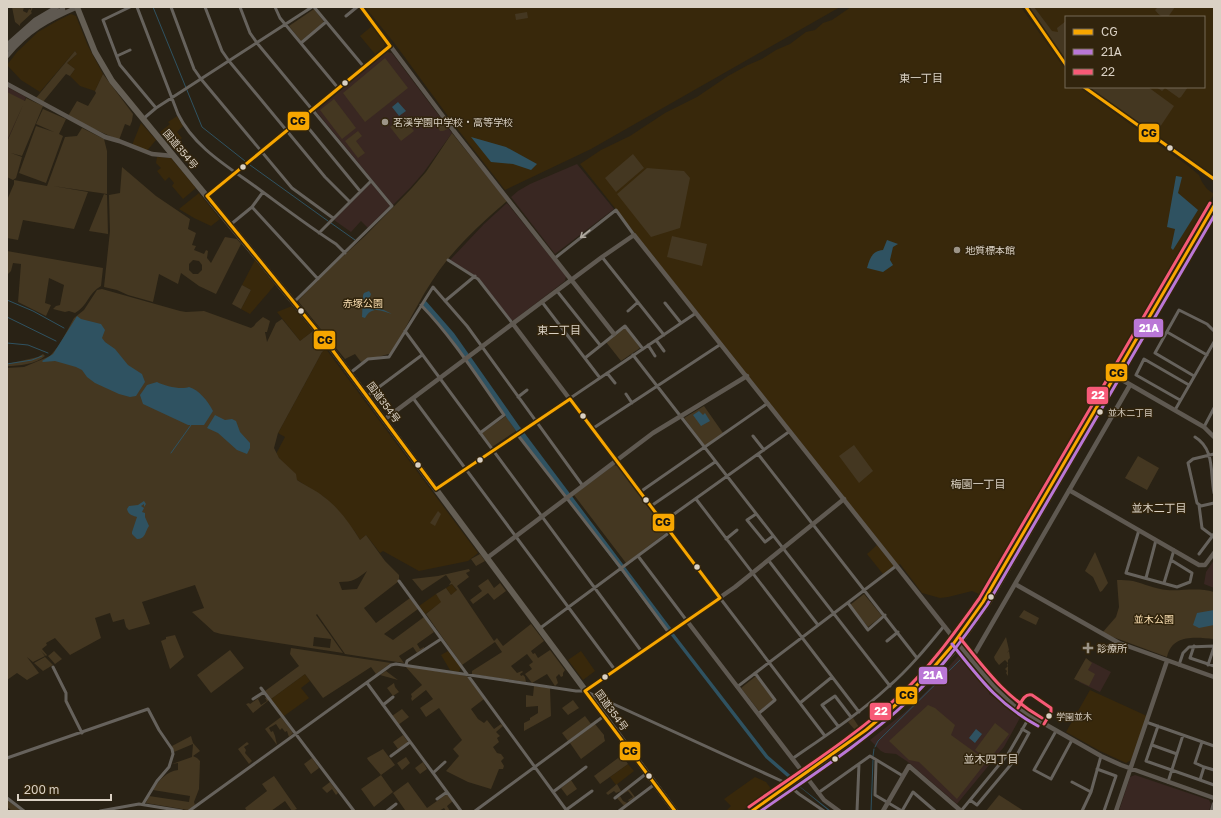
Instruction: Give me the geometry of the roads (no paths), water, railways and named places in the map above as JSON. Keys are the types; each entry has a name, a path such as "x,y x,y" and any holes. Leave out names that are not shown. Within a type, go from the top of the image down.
{"highway":[{"name":"国道354号","path":"78,7 99,59 112,81 294,302 350,373 675,811"}],"main road":[{"path":"760,811 805,776 867,735 897,710 924,685 988,604 1214,206"},
{"path":"1116,377 1214,215"},
{"path":"752,811 790,787"}],"street":[{"path":"7,46 35,20 57,7"},
{"path":"7,56 24,38 38,27 52,18 78,7"},
{"path":"130,7 103,20 120,65 156,108"},
{"path":"137,7 180,120 199,144 336,244 345,253"},
{"path":"171,7 194,69 201,79 292,188 333,218"},
{"path":"205,7 222,51 229,61 325,177 350,202"},
{"path":"240,7 250,33 257,43 392,206 294,302"},
{"path":"275,7 285,25 338,88"},
{"path":"143,119 156,108 313,7 364,67"},
{"path":"346,16 357,7"},
{"path":"361,7 454,131 614,334"},
{"path":"1026,7 1065,64"},
{"path":"7,49 36,24 63,9"},
{"path":"301,43 326,22"},
{"path":"7,53 15,42"},
{"path":"207,196 390,46"},
{"path":"117,56 130,50"},
{"path":"7,84 105,137 119,141 146,153 173,156"},
{"path":"1085,88 1214,180"},
{"path":"301,119 360,191"},
{"path":"319,233 371,181"},
{"path":"230,225 252,207 263,192"},
{"path":"252,207 318,279"},
{"path":"555,258 616,210 634,235 896,566 971,660 1003,697 1030,716 1101,756 1130,769 1214,798"},
{"path":"384,419 602,257 634,235"},
{"path":"602,257 664,335"},
{"path":"448,260 475,276 825,736"},
{"path":"445,301 475,276"},
{"path":"350,373 368,358 389,357 433,287 482,347 535,422 583,486"},
{"path":"557,291 600,345"},
{"path":"542,302 600,378"},
{"path":"628,311 638,302"},
{"path":"665,303 681,323"},
{"path":"421,305 467,358 504,415 480,433"},
{"path":"1194,376 1156,353 1179,310 1207,324 1214,331"},
{"path":"436,489 696,313"},
{"path":"584,358 625,326 643,349"},
{"path":"405,331 642,652"},
{"path":"1167,332 1207,355"},
{"path":"656,340 664,351"},
{"path":"1174,410 1214,342"},
{"path":"592,429 721,344"},
{"path":"648,345 655,356"},
{"path":"367,396 422,355"},
{"path":"633,356 890,686"},
{"path":"1180,400 1136,375 1144,359 1189,385"},
{"path":"607,373 615,383"},
{"path":"487,558 653,433 747,376"},
{"path":"1116,377 1204,427 1214,437"},
{"path":"971,660 1130,385"},
{"path":"518,397 527,390"},
{"path":"626,394 632,403"},
{"path":"413,398 615,670"},
{"path":"640,492 768,403"},
{"path":"1204,427 1214,408"},
{"path":"663,522 790,431"},
{"path":"517,434 670,632"},
{"path":"753,436 764,450"},
{"path":"1195,437 1202,443 1210,456 1214,493"},
{"path":"758,454 917,658"},
{"path":"1199,554 1214,535 1202,528 1199,505 1195,500 1188,462 1193,459 1214,454"},
{"path":"651,506 715,462"},
{"path":"1070,490 1201,566 1205,565 1214,552"},
{"path":"696,499 859,712"},
{"path":"585,691 720,598 769,561 844,499"},
{"path":"1199,505 1201,506 1214,503"},
{"path":"756,514 747,520 765,542 773,536"},
{"path":"726,539 737,530"},
{"path":"1139,530 1126,573 1177,587 1190,582 1192,573 1171,560"},
{"path":"539,629 670,532"},
{"path":"1146,578 1156,540"},
{"path":"1164,583 1174,550"},
{"path":"638,556 818,793 824,800 839,811"},
{"path":"769,561 818,625"},
{"path":"737,687 896,566"},
{"path":"399,581 566,811 592,791"},
{"path":"1015,584 1104,636 1167,661 1214,677"},
{"path":"848,603 868,630 885,615"},
{"path":"792,760 859,712 890,686 917,658 944,626"},
{"path":"886,641 898,632"},
{"path":"406,665 407,662 441,639"},
{"path":"1194,646 1190,658 1214,666"},
{"path":"1179,665 1183,652 1189,647 1214,646 1208,665"},
{"path":"1116,811 1167,661"},
{"path":"189,811 392,665 406,665 576,691 585,691 790,787 824,811"},
{"path":"53,667 66,693 66,701 82,733"},
{"path":"755,673 775,700 758,714"},
{"path":"800,703 832,677"},
{"path":"367,683 462,811"},
{"path":"261,688 354,811"},
{"path":"253,699 264,692"},
{"path":"838,726 822,705 835,696 851,717"},
{"path":"383,705 393,697"},
{"path":"7,758 148,709 159,730 172,749 173,754 169,767 157,781 143,804"},
{"path":"476,811 604,716"},
{"path":"883,811 909,766 961,811 1008,754 1030,716"},
{"path":"1146,722 1214,746"},
{"path":"1158,726 1146,762 1214,785"},
{"path":"970,800 977,805 1013,762 1029,733 1022,729"},
{"path":"1056,731 1034,770 1051,779 1072,740"},
{"path":"1168,782 1183,735"},
{"path":"391,756 410,742"},
{"path":"1202,742 1195,763 1214,770"},
{"path":"1152,745 1177,754"},
{"path":"818,793 870,756 903,776"},
{"path":"1082,811 1090,792 1101,756"},
{"path":"876,761 875,795 902,811 913,792 935,811"},
{"path":"433,773 445,762"},
{"path":"857,811 859,764"},
{"path":"552,792 586,767"},
{"path":"1200,780 1204,767"},
{"path":"1097,769 1116,776 1104,811"},
{"path":"615,798 647,774"},
{"path":"1072,782 1090,792"},
{"path":"619,811 655,784"},
{"path":"437,798 447,792"},
{"path":"7,798 24,811"},
{"path":"100,811 128,805 143,804 182,811"},
{"path":"387,811 396,804"},
{"path":"1212,811 1214,804"},
{"path":"904,807 909,811"}],"water":[{"path":"398,102 406,111 399,116 392,107"},
{"path":"471,137 506,147 537,164 531,170 513,164 491,162"},
{"path":"1176,176 1182,177 1178,193 1198,210 1173,250 1171,248 1175,229 1167,227"},
{"path":"887,240 898,244 893,247 890,260 893,265 883,272 867,268 874,253 883,250"},
{"path":"369,291 371,294 369,303 372,304 374,309 382,309 392,314 374,310 371,311 365,318 362,317 363,295"},
{"path":"77,316 81,319 101,324 105,330 102,338 105,342 115,349 128,365 142,374 145,382 136,396 130,397 119,394 95,383 87,377 82,370 76,367 55,361 42,361 53,354"},
{"path":"157,382 173,387 193,388 200,393 209,403 213,411 204,425 188,425 143,404 140,395 147,385"},
{"path":"699,411 703,415 705,413 710,421 701,426 693,415"},
{"path":"215,415 225,420 232,419 236,421 240,432 250,443 250,448 247,454 237,450 218,433 207,428"},
{"path":"144,501 146,504 144,507 144,504 141,506 144,508 142,512 145,513 149,526 144,536 137,539 132,532 137,517 130,514 127,509 129,506 138,505"},
{"path":"1214,610 1214,625 1199,628 1193,625 1197,613"},
{"path":"976,729 982,734 975,743 969,738"},
{"path":"789,778 831,811 829,811"}],"waterway":[{"path":"153,7 202,127 245,161"},
{"path":"250,165 328,221"},
{"path":"331,223 355,240"},
{"path":"7,300 33,311 64,328"},
{"path":"425,304 452,335 518,429 669,630"},
{"path":"7,317 56,341"},
{"path":"7,343 28,345 48,353"},
{"path":"7,364 32,360 42,356"},
{"path":"171,453 191,425"},
{"path":"669,630 767,757 790,777"},
{"path":"875,747 878,741 960,660"},
{"path":"873,756 874,749"},
{"path":"871,811 873,760"}],"place":[{"name":"茗渓学園中学校・高等学校","path":"385,122"},
{"name":"地質標本館","path":"957,250"},
{"name":"並木二丁目","path":"1100,412"},
{"name":"診療所","path":"1088,648"},
{"name":"学園並木","path":"1049,716"}],"district":[{"name":"東一丁目","path":"921,78"},
{"name":"東二丁目","path":"559,330"},
{"name":"梅園一丁目","path":"978,484"},
{"name":"並木二丁目","path":"1159,508"},
{"name":"並木四丁目","path":"991,759"}],"park label":[{"name":"赤塚公園","path":"363,303"},
{"name":"並木公園","path":"1154,619"}]}
